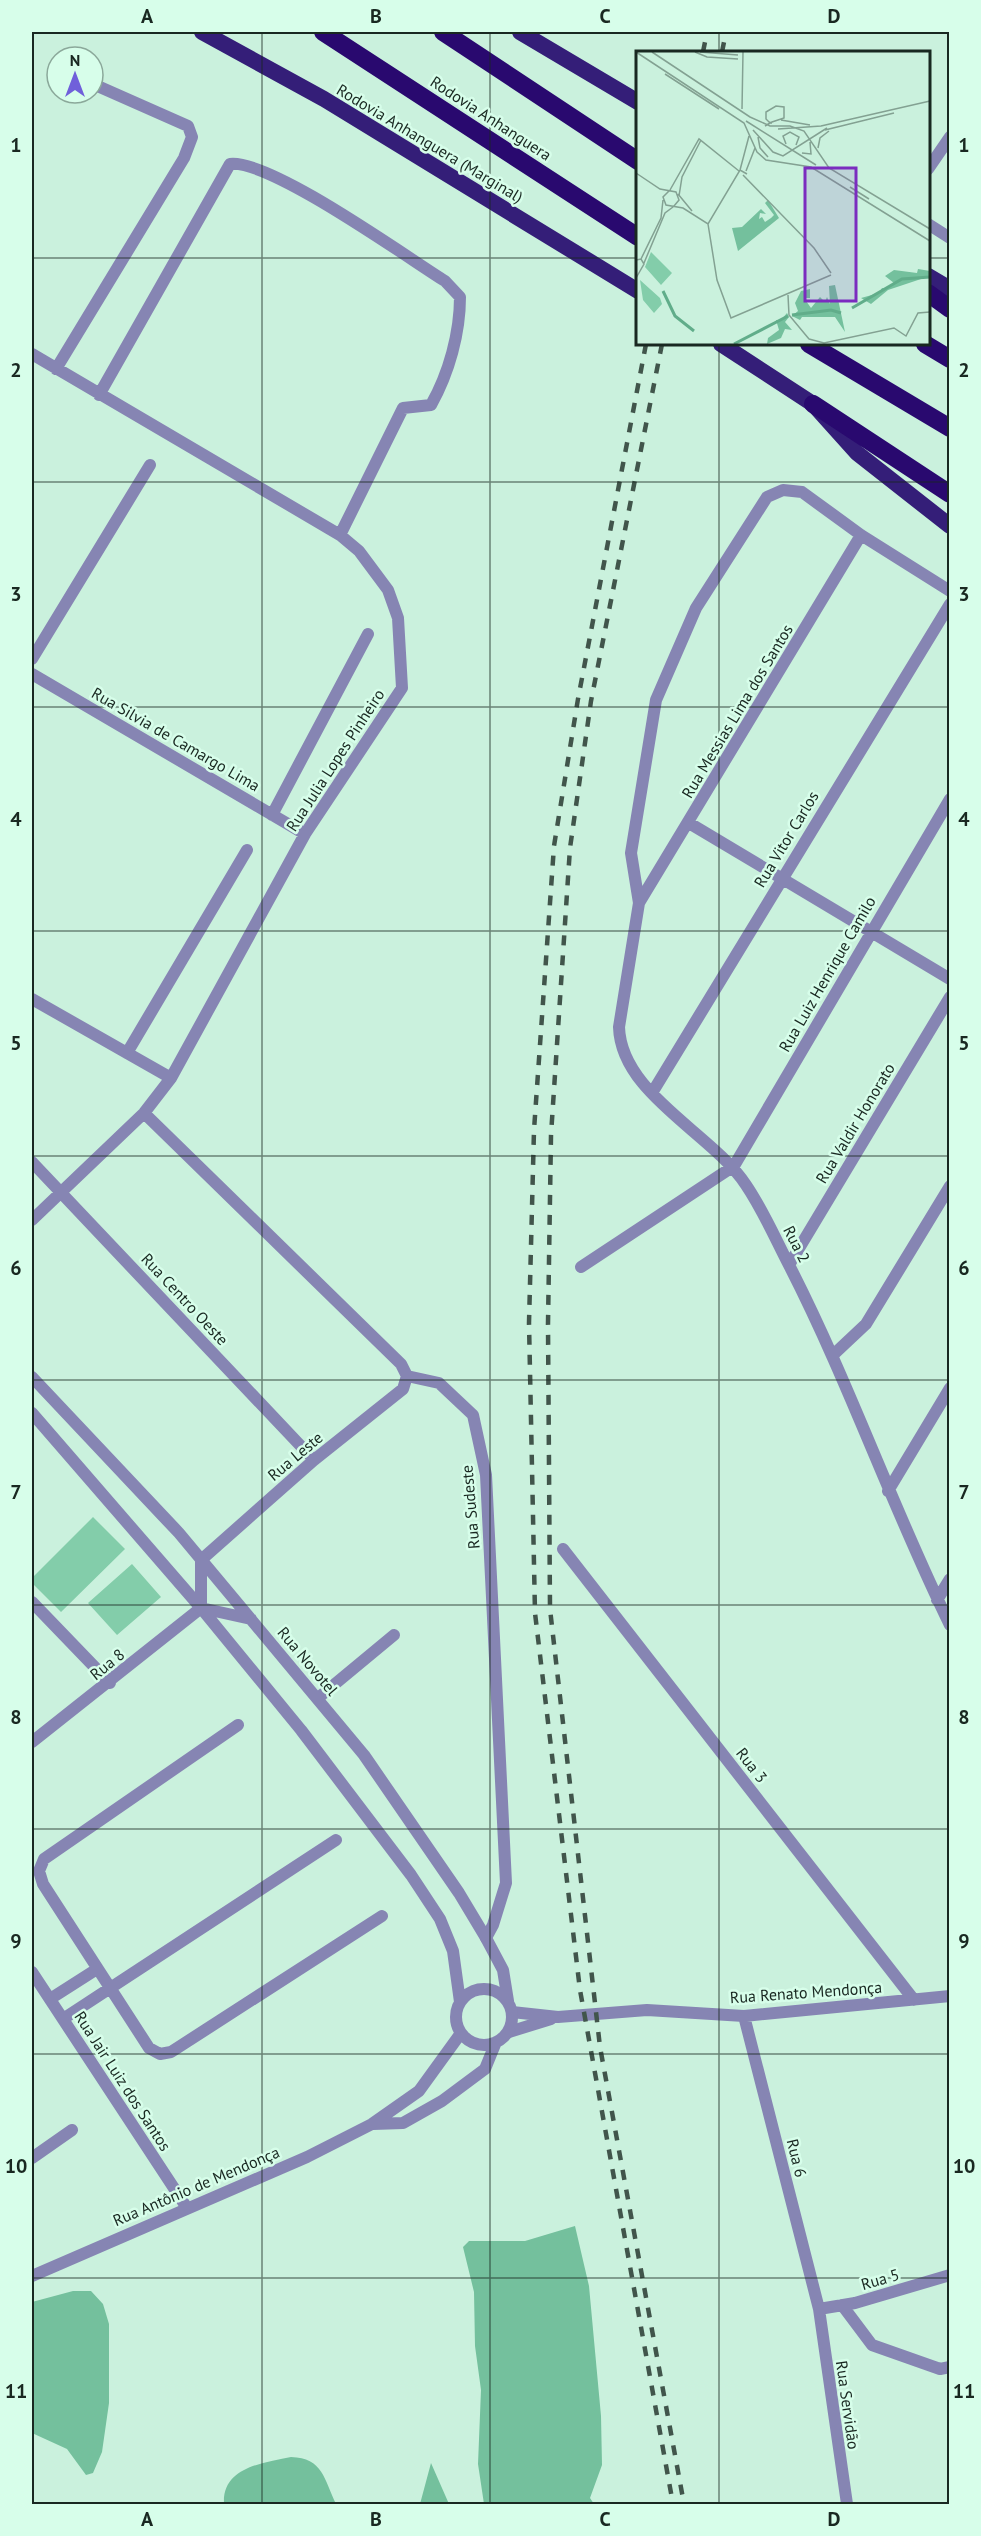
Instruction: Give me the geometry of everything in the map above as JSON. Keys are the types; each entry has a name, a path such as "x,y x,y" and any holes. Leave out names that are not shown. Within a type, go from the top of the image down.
{"highway":[{"name":"Rodovia Anhanguera (Marginal)","path":"202,32 324,99 636,290"},
{"path":"309,32 354,51"},
{"name":"Rodovia Anhanguera","path":"323,32 636,236"},
{"path":"443,32 636,160"},
{"path":"520,32 636,101"},
{"path":"930,277 950,289"},
{"path":"930,294 950,309"},
{"path":"723,345 950,494"},
{"path":"811,345 950,428"},
{"path":"927,345 950,359"},
{"path":"813,404 857,453 950,526"}],"street":[{"path":"56,369 184,158 192,137 188,126 105,89"},
{"path":"930,166 950,137"},
{"path":"99,395 230,164 240,163 289,182 445,281 460,297 460,322 439,390 431,405 403,408 340,535"},
{"path":"930,225 950,238"},
{"name":"Rua Julia Lopes Pinheiro","path":"32,354 340,535 360,551 388,590 398,618 402,688 305,834 171,1078 144,1113 32,1220"},
{"path":"32,659 150,465"},
{"path":"639,903 631,853 656,700 696,608 767,497 783,490 802,492 861,535 950,591"},
{"name":"Rua Messias Lima dos Santos","path":"639,903 861,535"},
{"name":"Rua Vitor Carlos","path":"652,1093 780,879 950,604"},
{"path":"273,815 368,634"},
{"name":"Rua Silvia de Camargo Lima","path":"32,674 305,834"},
{"name":"Rua Luiz Henrique Camilo","path":"734,1166 869,933 950,799"},
{"path":"689,823 869,933 950,979"},
{"path":"127,1053 247,850"},
{"name":"Rua 2","path":"639,903 619,1027 620,1043 625,1058 652,1093 734,1166 754,1197 833,1355 888,1491 950,1625"},
{"name":"Rua Valdir Honorato","path":"789,1265 950,997"},
{"path":"32,999 171,1078"},
{"path":"144,1113 401,1364 407,1376"},
{"name":"Rua Centro Oeste","path":"32,1162 314,1460"},
{"path":"581,1267 734,1166"},
{"path":"833,1355 866,1324 950,1186"},
{"name":"Rua Leste","path":"201,1560 314,1460 403,1389 407,1376"},
{"name":"Rua Sudeste","path":"407,1376 439,1383 474,1415 486,1476 506,1883 493,1925 486,1938"},
{"name":"Rua Novotel","path":"33,1381 201,1560 318,1698 363,1755 459,1893 486,1938 503,1970 510,2007"},
{"path":"888,1491 950,1388"},
{"path":"32,1413 201,1608 302,1730 411,1875 440,1920 453,1951 460,2002 456,2017 460,2033 473,2043 481,2045 496,2043 508,2032 510,2007 502,1995 488,1989 472,1991 460,2002"},
{"name":"Rua 3","path":"563,1549 914,2000"},
{"path":"201,1560 201,1608"},
{"path":"937,1600 950,1580"},
{"path":"32,1602 110,1683"},
{"path":"201,1608 251,1619"},
{"name":"Rua 8","path":"32,1742 110,1683 201,1608"},
{"path":"318,1698 394,1635"},
{"path":"238,1725 44,1859 39,1871 43,1884 149,2048 160,2054 171,2052 382,1916"},
{"path":"63,2019 336,1840"},
{"path":"50,2000 97,1969"},
{"name":"Rua Jair Luiz dos Santos","path":"32,1972 187,2208"},
{"name":"Rua Renato Mendonça","path":"508,2032 558,2017 647,2010 744,2016 950,1996"},
{"name":"Rua Renato Mendonça","path":"510,2007 558,2017"},
{"name":"Rua 6","path":"744,2016 819,2309"},
{"name":"Rua Antônio de Mendonça","path":"32,2276 307,2157 372,2124 420,2091 460,2033"},
{"name":"Rua Antônio de Mendonça","path":"372,2124 403,2123 442,2101 485,2069 496,2043"},
{"path":"32,2158 72,2130"},
{"name":"Rua 5","path":"819,2309 950,2276"},
{"path":"842,2305 872,2345 940,2369 950,2367"},
{"name":"Rua Servidão","path":"819,2309 847,2505"}],"green space":[{"path":"93,1517 125,1549 61,1612 32,1583 32,1578"},
{"path":"132,1564 161,1597 117,1635 88,1603"},
{"path":"575,2226 589,2286 601,2416 602,2465 590,2498 594,2504 484,2504 478,2464 481,2390 475,2346 474,2292 463,2247 469,2241 525,2241"},
{"path":"73,2291 91,2291 103,2304 109,2324 109,2403 102,2452 93,2473 86,2475 67,2449 32,2433 32,2302"},
{"path":"291,2457 302,2458 316,2466 325,2478 336,2504 224,2504 225,2492 237,2474 257,2465"},
{"path":"431,2463 449,2504 420,2504"}],"railway":[{"path":"703,51 707,32"},
{"path":"722,51 726,32"},
{"path":"646,345 578,699 554,846 534,1130 529,1323 535,1613 580,1990 673,2504"},
{"path":"662,345 591,701 570,848 551,1135 548,1324 550,1609 600,2047 684,2504"}]}
